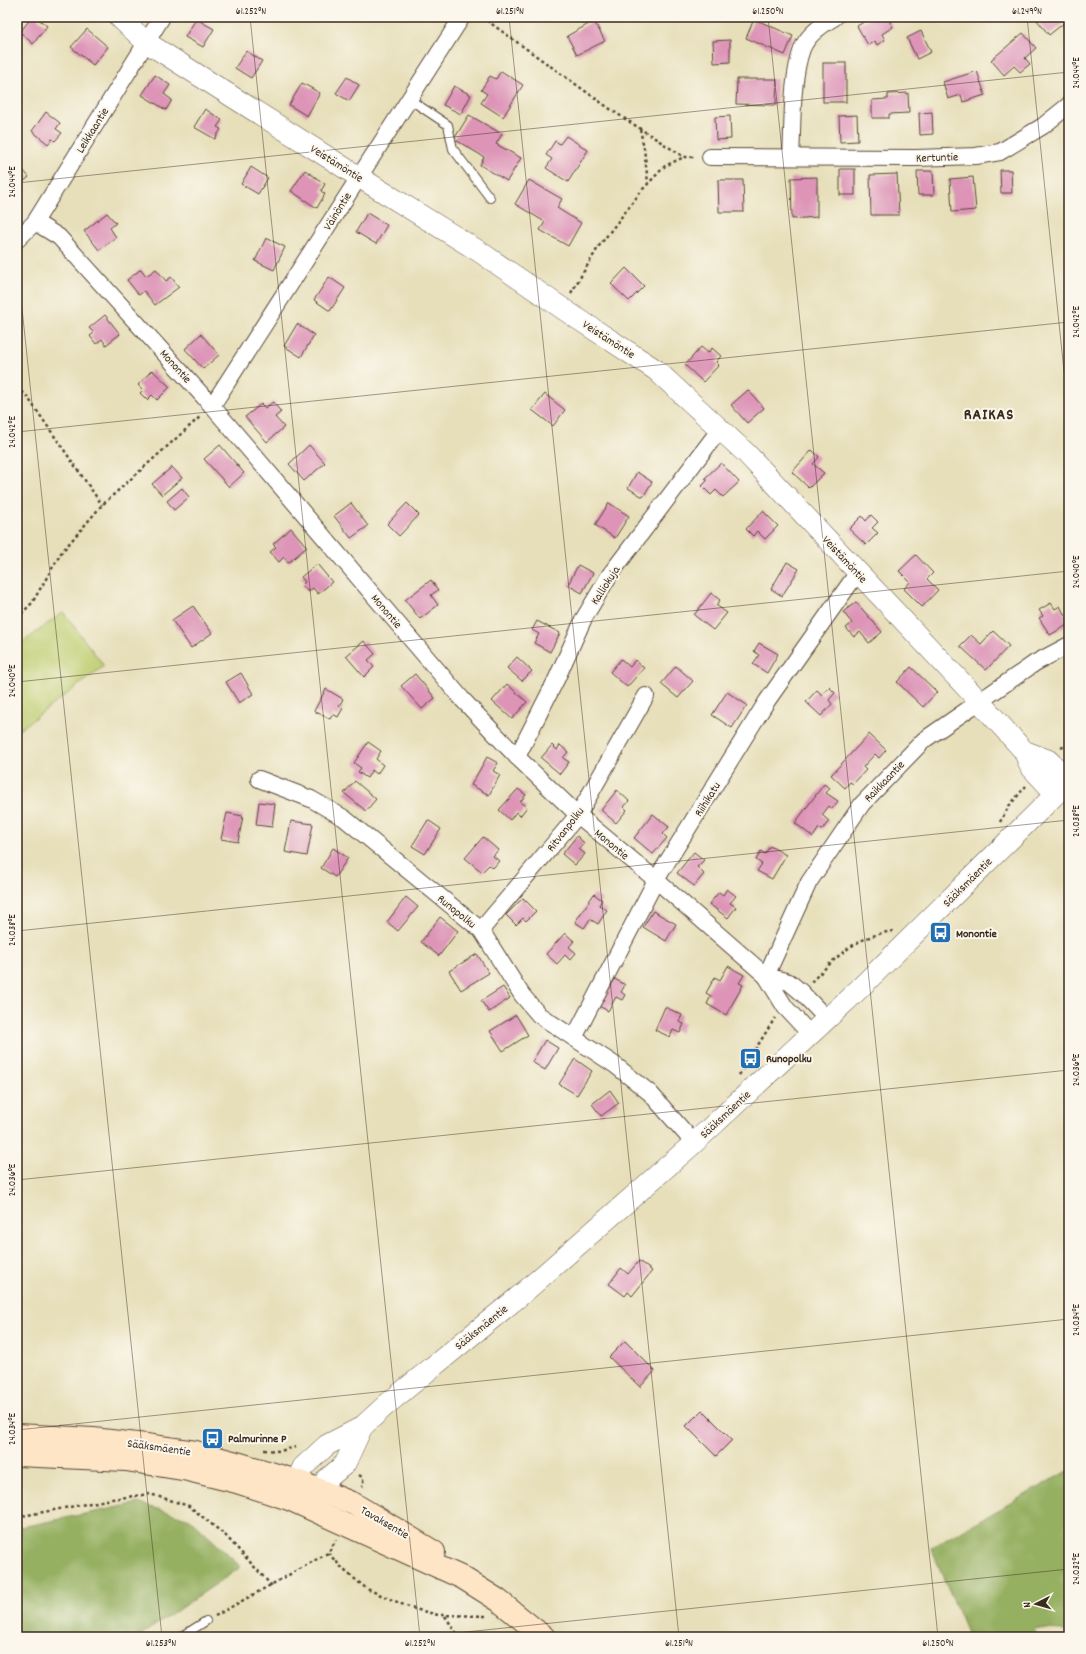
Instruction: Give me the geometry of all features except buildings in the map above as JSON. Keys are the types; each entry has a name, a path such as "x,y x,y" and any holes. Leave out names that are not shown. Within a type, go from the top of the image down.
{"main road":[{"name":"Sääksmäentie","path":"17,1435 93,1439 180,1450 236,1463 293,1490 316,1499"},
{"name":"Sääksmäentie","path":"17,1455 126,1460 195,1472 238,1482 293,1490"},
{"name":"Tavaksentie","path":"316,1499 349,1514 463,1578 498,1600 544,1637"}],"street":[{"name":"Veistämöntie","path":"119,17 146,42 480,252 561,308 656,370 747,454 979,701 1024,751 1030,766 1043,767 1065,785"},
{"name":"Leikkaantie","path":"17,240 35,222 162,17"},
{"name":"Väinöntie","path":"212,406 462,17"},
{"path":"791,157 795,83 802,48 819,27 835,17"},
{"name":"Kertuntie","path":"710,156 916,158 976,156 1000,152 1043,126 1069,106"},
{"name":"Monontie","path":"35,222 59,236 212,406 462,699 517,757 578,815 656,880 766,976 785,1007 811,1035"},
{"name":"Kalliokuja","path":"517,757 556,680 584,618 609,576 720,429"},
{"name":"Riihikatu","path":"574,1038 656,880 767,701 858,572"},
{"name":"Raikkaantie","path":"766,976 809,882 862,804 924,740 1035,663 1069,645"},
{"name":"Ritvanpolku","path":"480,930 578,815 646,696"},
{"name":"Runopolku","path":"259,779 311,799 344,818 480,930 522,995 539,1015 614,1065 650,1093 694,1143"},
{"name":"Sääksmäentie","path":"293,1490 303,1467 327,1445 362,1427 386,1405 522,1294 694,1143 811,1035 1065,785"},
{"name":"Monontie","path":"766,976 789,982 802,992 827,1019"},
{"name":"Sääksmäentie","path":"316,1499 327,1480 345,1464 362,1427"}],"lane":[{"path":"409,99 448,125 453,149 490,198"},
{"path":"181,1637 206,1621"}],"path":[{"path":"482,17 613,111 684,157"},
{"path":"640,128 648,184"},
{"path":"561,308 599,246 648,184 665,166 684,157 710,156"},
{"path":"17,388 26,395 102,505"},
{"path":"17,618 32,603 61,553 102,505 212,406"},
{"path":"999,824 1009,806 1057,751 1069,744"},
{"path":"206,1621 272,1586 328,1553 364,1483 362,1477 345,1464"},
{"path":"17,1517 112,1499 150,1494 189,1506 225,1535 272,1586"},
{"path":"328,1553 345,1571 367,1590 411,1608 445,1616 487,1616"},
{"path":"445,1616 459,1637"}],"green space":[{"path":"63,612 104,666 19,730 17,728 17,647"},
{"path":"1069,1470 1069,1583 1066,1583 1069,1589 1069,1634 1062,1630 1034,1628 1037,1637 969,1637 931,1548"},
{"path":"138,1503 190,1519 241,1567 138,1637 17,1637 17,1528"}],"place":[{"name":"Monontie","path":"940,933"},
{"name":"Runopolku","path":"751,1058"},
{"name":"Palmurinne P","path":"212,1438"}],"district":[{"name":"RAIKAS","path":"989,413"}]}
